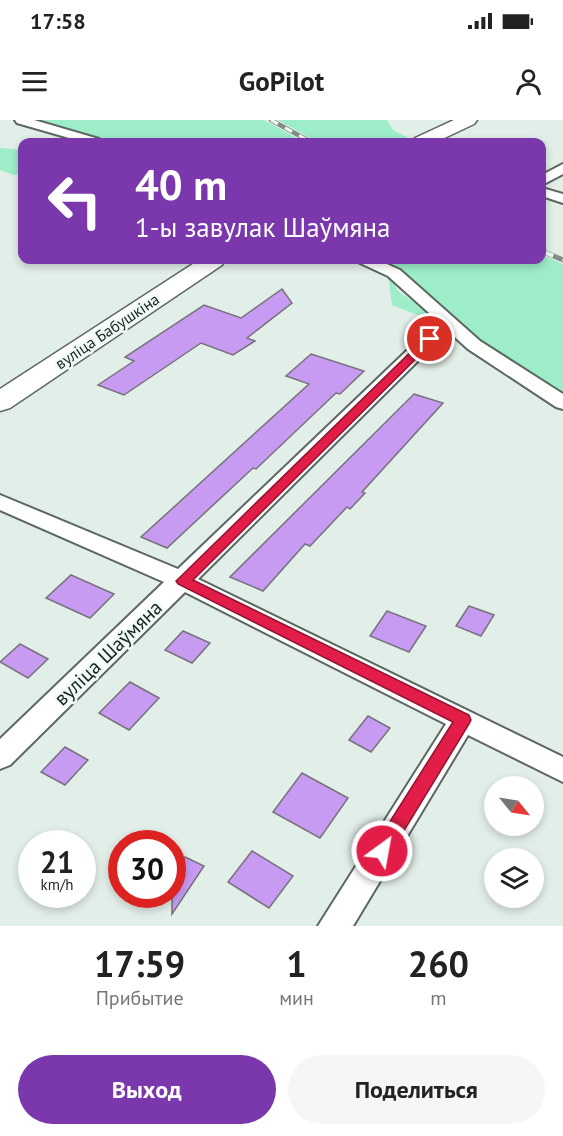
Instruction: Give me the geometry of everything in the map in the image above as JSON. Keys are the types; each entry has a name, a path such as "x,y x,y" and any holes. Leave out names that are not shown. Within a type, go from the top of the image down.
{"street":[{"path":"21,120 82,138"},
{"path":"430,138 468,120"},
{"path":"546,179 563,168"},
{"path":"546,193 563,199"},
{"name":"вуліца Бабушкіна","path":"0,402 208,264"},
{"path":"375,264 394,273 474,345 563,403"},
{"name":"вуліца Шаўмяна","path":"0,757 447,322"},
{"path":"0,502 183,581 563,770"},
{"path":"335,926 463,720"}],"green space":[{"path":"35,120 264,120 297,138 96,138"},
{"path":"278,120 387,120 393,130 408,138 310,138"},
{"path":"0,148 18,150 18,174 0,170"},
{"path":"546,257 563,264 563,393 478,343 399,272 382,264 546,264"},
{"path":"388,274 398,291 434,316 430,320 392,305"}],"building":[{"path":"282,289 292,303 247,338 255,341 233,355 201,343 124,395 98,385 134,361 125,357 204,305 241,318"},
{"path":"311,354 364,371 340,394 336,393 256,469 253,468 167,548 141,537 309,384 286,376"},
{"path":"414,394 443,403 362,492 365,493 350,509 347,507 310,546 305,544 263,591 230,577"},
{"path":"71,575 114,594 90,618 46,598"},
{"path":"469,606 494,615 481,636 456,626"},
{"path":"387,611 426,626 409,652 370,636"},
{"path":"183,631 210,643 192,663 165,650"},
{"path":"20,644 48,659 28,678 0,662"},
{"path":"130,682 159,698 129,730 99,713"},
{"path":"368,716 390,728 371,752 349,740"},
{"path":"65,747 88,760 65,785 41,772"},
{"path":"302,773 348,798 320,838 273,812"},
{"path":"252,851 293,876 269,908 228,882"},
{"path":"186,857 204,866 186,893"}],"railway":[{"path":"271,120 304,138"},
{"path":"546,253 563,260"}],"route":[{"path":"382,851 463,720 183,581 430,339"}]}
